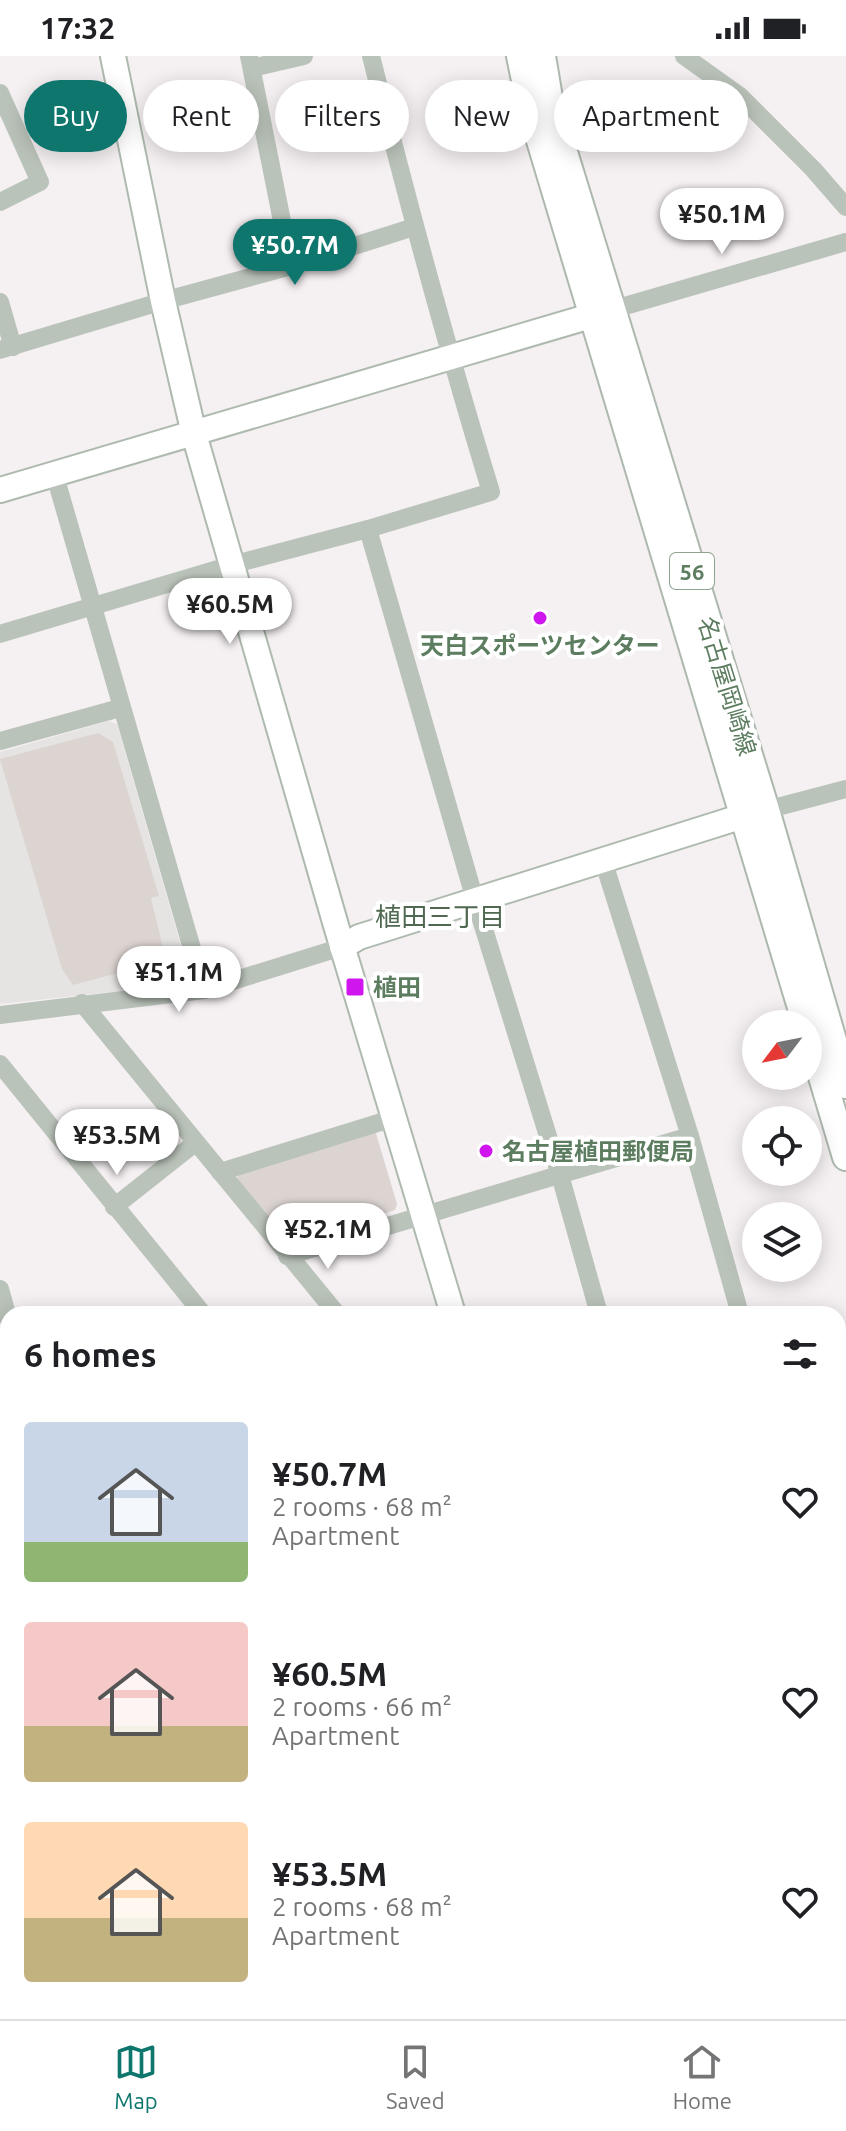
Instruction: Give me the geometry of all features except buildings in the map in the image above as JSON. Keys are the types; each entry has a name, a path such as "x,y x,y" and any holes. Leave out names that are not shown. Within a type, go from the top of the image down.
{"main road":[{"name":"名古屋岡崎線","path":"520,56 532,114 601,313 755,813 846,1085"},
{"name":"名古屋岡崎線","path":"542,56 551,110 601,313"},
{"name":"名古屋岡崎線","path":"755,813 803,1010"},
{"path":"822,1077 846,1157"}],"street":[{"path":"113,56 163,301 194,434 342,947 451,1306"},
{"path":"291,266 250,62 304,56"},
{"path":"0,634 491,492 449,357 371,56"},
{"path":"684,56 740,96 846,207"},
{"path":"0,93 40,182 0,202"},
{"path":"0,302 6,348 291,266 414,227"},
{"path":"0,490 846,242"},
{"path":"55,476 204,990"},
{"path":"368,529 597,1306"},
{"path":"0,741 120,708"},
{"path":"0,1015 204,990 342,947 359,937 475,900 755,813 846,789"},
{"path":"603,860 690,1136 738,1306"},
{"path":"82,1003 330,1306"},
{"path":"0,1064 196,1306"},
{"path":"220,1172 394,1118"},
{"path":"287,1256 690,1136"},
{"path":"114,1207 195,1143"}],"shaded area":[{"path":"109,721 117,724 190,977 186,984 0,1004 0,752"},
{"path":"98,733 113,742 159,896 151,898 166,960 73,985 62,969 0,759"},
{"path":"375,1130 397,1204 395,1210 291,1243 286,1241 237,1178 239,1171"}],"place":[{"name":"天白スポーツセンター","path":"540,618"},
{"name":"植田","path":"355,987"},
{"name":"名古屋植田郵便局","path":"486,1151"}],"district":[{"name":"植田三丁目","path":"440,916"}]}
